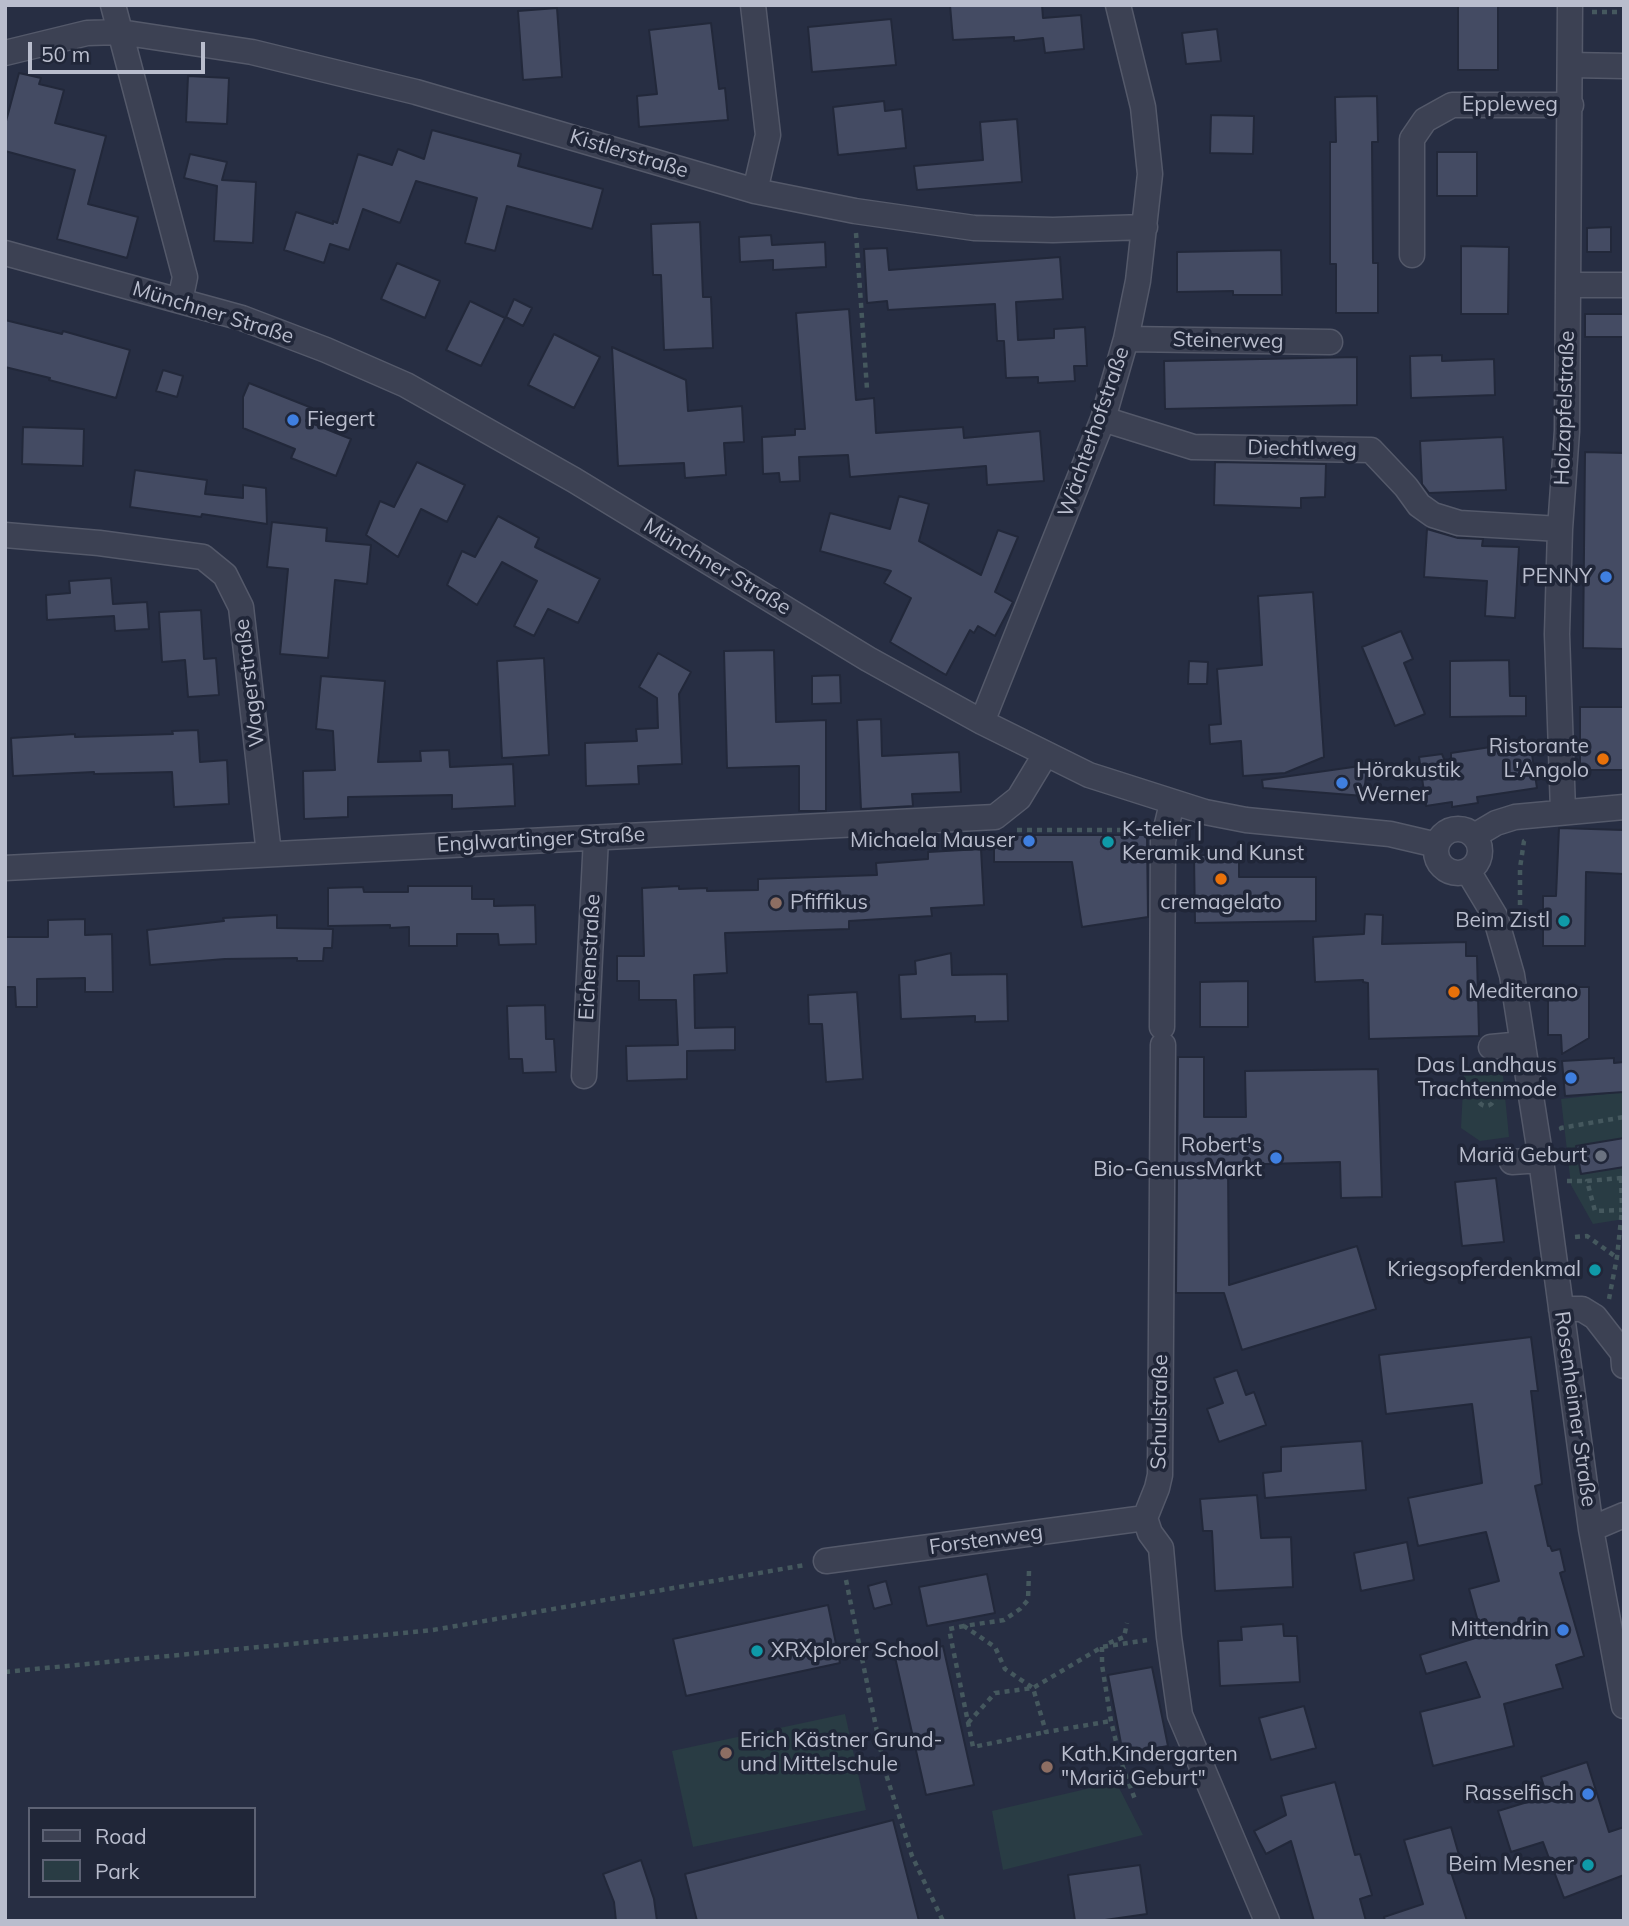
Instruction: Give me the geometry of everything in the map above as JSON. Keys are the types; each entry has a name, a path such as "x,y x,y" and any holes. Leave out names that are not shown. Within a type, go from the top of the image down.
{"street":[{"path":"113,5 185,277 180,301"},
{"path":"752,5 768,135 755,191"},
{"name":"Wächterhofstraße","path":"982,722 1103,419 1126,339 1138,281 1150,174 1143,107 1118,5"},
{"name":"Holzapfelstraße","path":"1563,811 1557,634 1560,529 1567,431 1570,9"},
{"name":"Kistlerstraße","path":"5,53 86,33 120,32 252,52 416,92 755,191 855,211 974,228 1053,230 1144,227"},
{"path":"1570,65 1624,66"},
{"name":"Eppleweg","path":"1412,255 1412,138 1425,120 1452,105 1571,105"},
{"name":"Münchner Straße","path":"5,253 272,329 406,384 574,480 868,659 982,722 1089,775 1205,812 1246,820 1390,834 1437,845"},
{"path":"1568,285 1624,285"},
{"name":"Steinerweg","path":"1126,339 1330,342"},
{"name":"Diechtlweg","path":"1103,419 1193,447 1371,450 1419,505 1433,515 1459,523 1560,529"},
{"name":"Wagerstraße","path":"5,535 99,543 203,557 225,575 241,607 269,854"},
{"path":"995,817 1019,799 1045,755"},
{"name":"Schulstraße","path":"1145,1518 1160,1475 1164,830 1172,803"},
{"path":"1474,836 1496,822 1505,820 1563,811 1624,807"},
{"name":"Englwartinger Straße","path":"5,868 995,817"},
{"path":"1455,829 1474,836 1480,851 1475,866 1468,871 1453,873 1446,869 1437,857 1437,845 1443,835 1455,829"},
{"name":"Eichenstraße","path":"584,1076 596,838"},
{"name":"Rosenheimer Straße","path":"1468,871 1494,916 1512,975 1541,1160 1591,1530 1624,1706"},
{"path":"1490,1047 1523,1044"},
{"path":"1512,1162 1541,1160"},
{"path":"1561,1309 1582,1310 1595,1317 1623,1353 1624,1365"},
{"path":"1591,1530 1624,1516"},
{"path":"1145,1518 1150,1533 1161,1548 1169,1637 1180,1715 1266,1921"},
{"name":"Forstenweg","path":"834,1560 1145,1518"}],"path":[{"path":"1570,9 1624,12"},
{"path":"855,211 867,389"},
{"path":"995,817 999,830 1164,830"},
{"path":"1520,905 1520,868 1524,841 1531,835"},
{"path":"1494,1098 1502,1097"},
{"path":"1561,1128 1624,1117"},
{"path":"1608,1305 1617,1257 1622,1210 1622,1179 1587,1181 1595,1211 1622,1210"},
{"path":"1575,1237 1587,1236 1617,1257"},
{"path":"5,1672 433,1630 834,1560 885,1771 912,1856 943,1921"},
{"path":"1030,1571 1028,1600 1020,1609 1004,1620 949,1629 973,1748 1111,1721"},
{"path":"968,1723 995,1693 1033,1688 1124,1637 1127,1623"},
{"path":"964,1626 995,1647 1005,1669 1033,1688 1046,1732"},
{"path":"1102,1647 1169,1637"},
{"path":"1102,1647 1102,1665 1111,1721 1121,1762 1136,1802"}],"green space":[{"path":"1496,1067 1503,1076 1509,1137 1480,1141 1461,1128 1464,1069"},
{"path":"1624,1092 1624,1219 1593,1224 1571,1185 1561,1099"},
{"path":"845,1714 866,1810 693,1847 672,1751"},
{"path":"1116,1782 1143,1835 1003,1870 992,1811"}],"building":[{"path":"950,5 1042,5 1043,18 1081,15 1084,49 1045,53 1043,38 1014,41 1014,37 953,40"},
{"path":"1458,5 1498,5 1498,70 1458,70"},
{"path":"557,8 562,77 523,80 518,11"},
{"path":"891,19 896,65 812,72 808,27"},
{"path":"711,23 719,89 725,88 728,120 639,127 637,96 657,94 649,30"},
{"path":"1217,29 1221,61 1186,64 1182,33"},
{"path":"19,73 41,78 39,84 64,90 55,123 106,136 88,204 138,217 127,258 57,239 75,170 5,151 5,125"},
{"path":"188,76 229,78 227,124 186,122"},
{"path":"1377,96 1378,142 1372,142 1373,263 1378,263 1378,313 1336,313 1336,264 1330,264 1330,142 1336,142 1335,97"},
{"path":"884,101 885,111 902,109 906,148 838,155 833,107"},
{"path":"1211,115 1254,116 1253,154 1210,153"},
{"path":"1017,119 1022,182 917,190 914,166 983,160 980,122"},
{"path":"432,130 521,154 518,166 603,189 592,229 507,206 495,251 465,243 477,198 416,181 400,223 363,209 349,250 330,244 324,263 284,250 296,212 337,223 358,154 392,165 398,149 424,159"},
{"path":"1437,152 1477,152 1477,196 1437,196"},
{"path":"190,154 227,162 222,180 256,182 253,243 214,241 217,186 184,178"},
{"path":"700,222 703,297 711,297 713,348 664,350 661,275 653,275 651,224"},
{"path":"1611,227 1611,252 1587,252 1587,228"},
{"path":"771,235 772,245 825,242 826,267 773,270 773,260 740,262 739,237"},
{"path":"1461,246 1509,247 1508,314 1461,314"},
{"path":"887,248 889,270 1060,257 1063,299 1016,302 1018,340 1054,338 1054,329 1085,327 1087,366 1074,366 1075,381 1038,383 1038,377 1006,378 1004,341 997,341 995,304 888,310 887,301 867,303 864,249"},
{"path":"1281,250 1282,295 1233,295 1233,291 1177,292 1177,252"},
{"path":"397,263 440,281 425,318 381,299"},
{"path":"514,299 532,308 523,326 506,317"},
{"path":"470,301 505,318 481,366 446,350"},
{"path":"849,309 856,400 874,398 876,433 963,427 964,438 1040,431 1044,481 987,485 986,466 850,477 848,455 799,457 800,481 780,482 779,473 763,474 762,437 795,435 795,429 805,429 796,313"},
{"path":"1585,314 1624,314 1624,337 1585,337"},
{"path":"5,320 62,334 63,331 130,350 116,398 5,367"},
{"path":"554,334 600,357 574,408 528,385"},
{"path":"612,347 686,380 688,411 742,406 744,442 724,443 726,475 685,478 684,463 618,466"},
{"path":"1442,355 1442,361 1494,359 1495,395 1411,398 1410,356"},
{"path":"1357,357 1357,405 1165,409 1164,361"},
{"path":"163,370 183,376 177,397 156,391"},
{"path":"249,383 312,408 306,421 351,439 336,476 291,458 295,449 243,428 243,397"},
{"path":"23,427 84,429 83,466 22,464"},
{"path":"1503,437 1506,490 1429,493 1422,484 1420,441"},
{"path":"1585,452 1624,453 1624,649 1583,648"},
{"path":"417,462 465,485 447,522 421,509 398,557 366,535 380,501 394,507"},
{"path":"1215,462 1326,464 1325,497 1301,498 1301,508 1214,505"},
{"path":"135,470 207,480 205,494 243,498 243,485 266,488 267,524 130,507"},
{"path":"899,496 929,504 919,541 981,575 998,530 1018,537 995,592 1013,602 995,636 978,626 974,633 970,630 946,675 890,642 911,598 884,583 891,571 820,551 830,513 890,529"},
{"path":"498,516 539,538 535,547 600,579 578,623 548,609 534,636 514,626 537,581 502,562 477,605 447,585 462,551 475,557"},
{"path":"272,522 327,528 326,541 371,545 367,584 335,580 328,658 280,654 288,569 267,567"},
{"path":"1427,529 1458,538 1483,539 1482,546 1519,547 1515,618 1485,616 1487,581 1424,577"},
{"path":"111,578 113,604 147,602 149,629 115,631 114,616 47,620 46,595 70,593 69,581"},
{"path":"1313,592 1324,757 1285,773 1243,776 1241,741 1210,744 1209,725 1221,724 1217,669 1262,665 1258,596"},
{"path":"201,610 204,659 216,658 219,695 188,697 185,660 162,662 159,612"},
{"path":"1401,631 1413,659 1404,663 1425,714 1395,726 1362,647"},
{"path":"774,650 776,722 826,720 826,811 799,811 799,766 727,768 724,651"},
{"path":"658,653 691,672 679,694 682,764 638,766 639,784 586,786 585,743 637,741 636,729 658,728 657,698 639,687"},
{"path":"544,658 549,755 502,758 497,661"},
{"path":"1509,660 1510,696 1526,696 1526,716 1450,717 1450,661"},
{"path":"1189,661 1208,662 1207,684 1188,684"},
{"path":"840,675 841,703 812,704 812,676"},
{"path":"321,676 385,681 378,762 421,761 420,751 449,750 450,767 513,764 515,806 452,809 452,795 348,797 348,817 304,819 303,771 335,770 333,731 316,729"},
{"path":"1580,707 1624,707 1624,770 1580,770"},
{"path":"881,719 882,756 959,752 961,792 912,794 913,806 861,809 857,720"},
{"path":"198,730 200,762 227,760 229,804 174,807 172,772 13,776 11,738 75,734 75,737 173,734 172,731"},
{"path":"1530,741 1537,788 1477,797 1478,803 1452,807 1452,802 1426,806 1419,757 1442,754 1451,776 1451,753"},
{"path":"1367,765 1364,796 1263,788 1262,780"},
{"path":"1559,828 1624,830 1624,874 1586,872 1585,946 1543,946 1543,896 1556,896"},
{"path":"994,835 1147,835 1148,917 1082,927 1072,862 994,862"},
{"path":"981,849 984,905 931,908 932,916 849,921 849,929 725,933 727,973 694,975 695,1028 735,1027 735,1050 687,1051 687,1079 627,1081 626,1046 678,1045 676,1000 639,1000 639,981 617,981 617,956 644,956 642,888 679,886 679,889 707,888 707,891 758,890 758,879 877,875 876,863 928,859 928,852"},
{"path":"1194,855 1239,855 1239,877 1316,877 1316,921 1195,923"},
{"path":"408,886 472,886 472,899 494,899 494,906 535,905 536,944 499,945 498,934 457,934 457,946 409,946 409,927 328,926 328,888 363,887 364,892 408,892"},
{"path":"1365,914 1383,915 1382,944 1466,942 1466,956 1477,956 1479,1036 1369,1039 1368,983 1363,980 1315,982 1313,937 1364,934"},
{"path":"277,915 277,928 333,929 332,948 324,948 323,961 297,961 297,958 225,959 150,965 147,930 224,921 223,918"},
{"path":"85,919 85,935 112,934 113,992 85,992 85,978 37,979 37,1007 16,1007 15,987 5,987 5,937 48,937 48,920"},
{"path":"951,953 952,975 1007,974 1008,1021 975,1022 975,1016 901,1019 899,975 916,974 915,961"},
{"path":"1248,981 1248,1027 1200,1027 1200,982"},
{"path":"1548,987 1589,987 1589,1038 1562,1054 1561,1035 1548,1035"},
{"path":"857,992 863,1079 826,1082 822,1024 809,1024 808,995"},
{"path":"545,1005 546,1039 554,1039 556,1072 523,1073 522,1059 509,1059 507,1006"},
{"path":"1178,1057 1204,1057 1204,1117 1246,1117 1245,1071 1378,1069 1382,1197 1341,1198 1340,1162 1228,1165 1229,1285 1357,1246 1376,1309 1242,1350 1224,1293 1176,1293"},
{"path":"1614,1058 1614,1063 1624,1062 1624,1092 1565,1096 1562,1061"},
{"name":"Mariä Geburt","path":"1624,1138 1624,1167 1581,1174 1576,1146"},
{"path":"1496,1178 1504,1242 1462,1246 1455,1182"},
{"path":"1531,1337 1538,1391 1531,1391 1542,1484 1535,1486 1548,1546 1552,1551 1560,1549 1565,1571 1560,1573 1584,1656 1556,1665 1563,1688 1504,1704 1514,1746 1433,1766 1420,1712 1480,1697 1466,1662 1426,1674 1420,1655 1482,1636 1469,1589 1499,1581 1486,1532 1418,1546 1408,1498 1482,1483 1472,1404 1386,1414 1379,1355"},
{"path":"1237,1370 1246,1395 1254,1392 1266,1425 1219,1442 1207,1409 1223,1403 1214,1378"},
{"path":"1362,1441 1366,1490 1265,1498 1263,1473 1281,1471 1281,1447"},
{"path":"1257,1495 1261,1538 1291,1537 1293,1587 1215,1591 1212,1531 1203,1531 1200,1499"},
{"path":"1407,1542 1414,1580 1361,1591 1354,1553"},
{"path":"987,1574 995,1613 927,1626 919,1587"},
{"path":"886,1581 892,1604 874,1609 868,1586"},
{"name":"XRXplorer School","path":"828,1605 840,1663 686,1696 673,1639"},
{"path":"1283,1624 1284,1636 1297,1636 1300,1682 1220,1686 1218,1641 1242,1640 1241,1627"},
{"path":"943,1646 974,1785 926,1795 895,1657"},
{"path":"1152,1667 1168,1746 1123,1754 1108,1675"},
{"path":"1304,1706 1316,1748 1271,1760 1259,1718"},
{"path":"1587,1762 1609,1832 1624,1827 1624,1875 1564,1898 1543,1842 1511,1852 1498,1811 1547,1796 1541,1777"},
{"path":"1335,1782 1355,1855 1360,1854 1372,1895 1360,1899 1366,1921 1314,1921 1291,1841 1266,1854 1254,1831 1286,1815 1281,1796"},
{"path":"893,1820 919,1921 697,1921 685,1874"},
{"path":"1451,1827 1463,1869 1451,1872 1467,1921 1385,1921 1384,1917 1423,1904 1404,1840"},
{"path":"641,1860 654,1899 657,1921 616,1921 614,1902 603,1874"},
{"path":"1140,1865 1147,1914 1098,1921 1075,1921 1068,1875"}],"place":[{"name":"Fiegert","path":"293,420"},
{"name":"PENNY","path":"1606,577"},
{"name":"Ristorante L'Angolo","path":"1603,759"},
{"name":"Hörakustik Werner","path":"1342,783"},
{"name":"Michaela Mauser","path":"1029,841"},
{"name":"K-telier | Keramik und Kunst","path":"1108,842"},
{"name":"cremagelato","path":"1221,879"},
{"name":"Pfiffikus","path":"776,903"},
{"name":"Beim Zistl","path":"1564,921"},
{"name":"Mediterano","path":"1454,992"},
{"name":"Das Landhaus Trachtenmode","path":"1571,1078"},
{"name":"Mariä Geburt","path":"1601,1156"},
{"name":"Robert's Bio-GenussMarkt","path":"1276,1158"},
{"name":"Kriegsopferdenkmal","path":"1595,1270"},
{"name":"Mittendrin","path":"1563,1630"},
{"name":"XRXplorer School","path":"757,1651"},
{"name":"Erich Kästner Grund- und Mittelschule","path":"726,1753"},
{"name":"Kath.Kindergarten \"Mariä Geburt\"","path":"1047,1767"},
{"name":"Rasselfisch","path":"1588,1794"},
{"name":"Beim Mesner","path":"1588,1865"}]}
